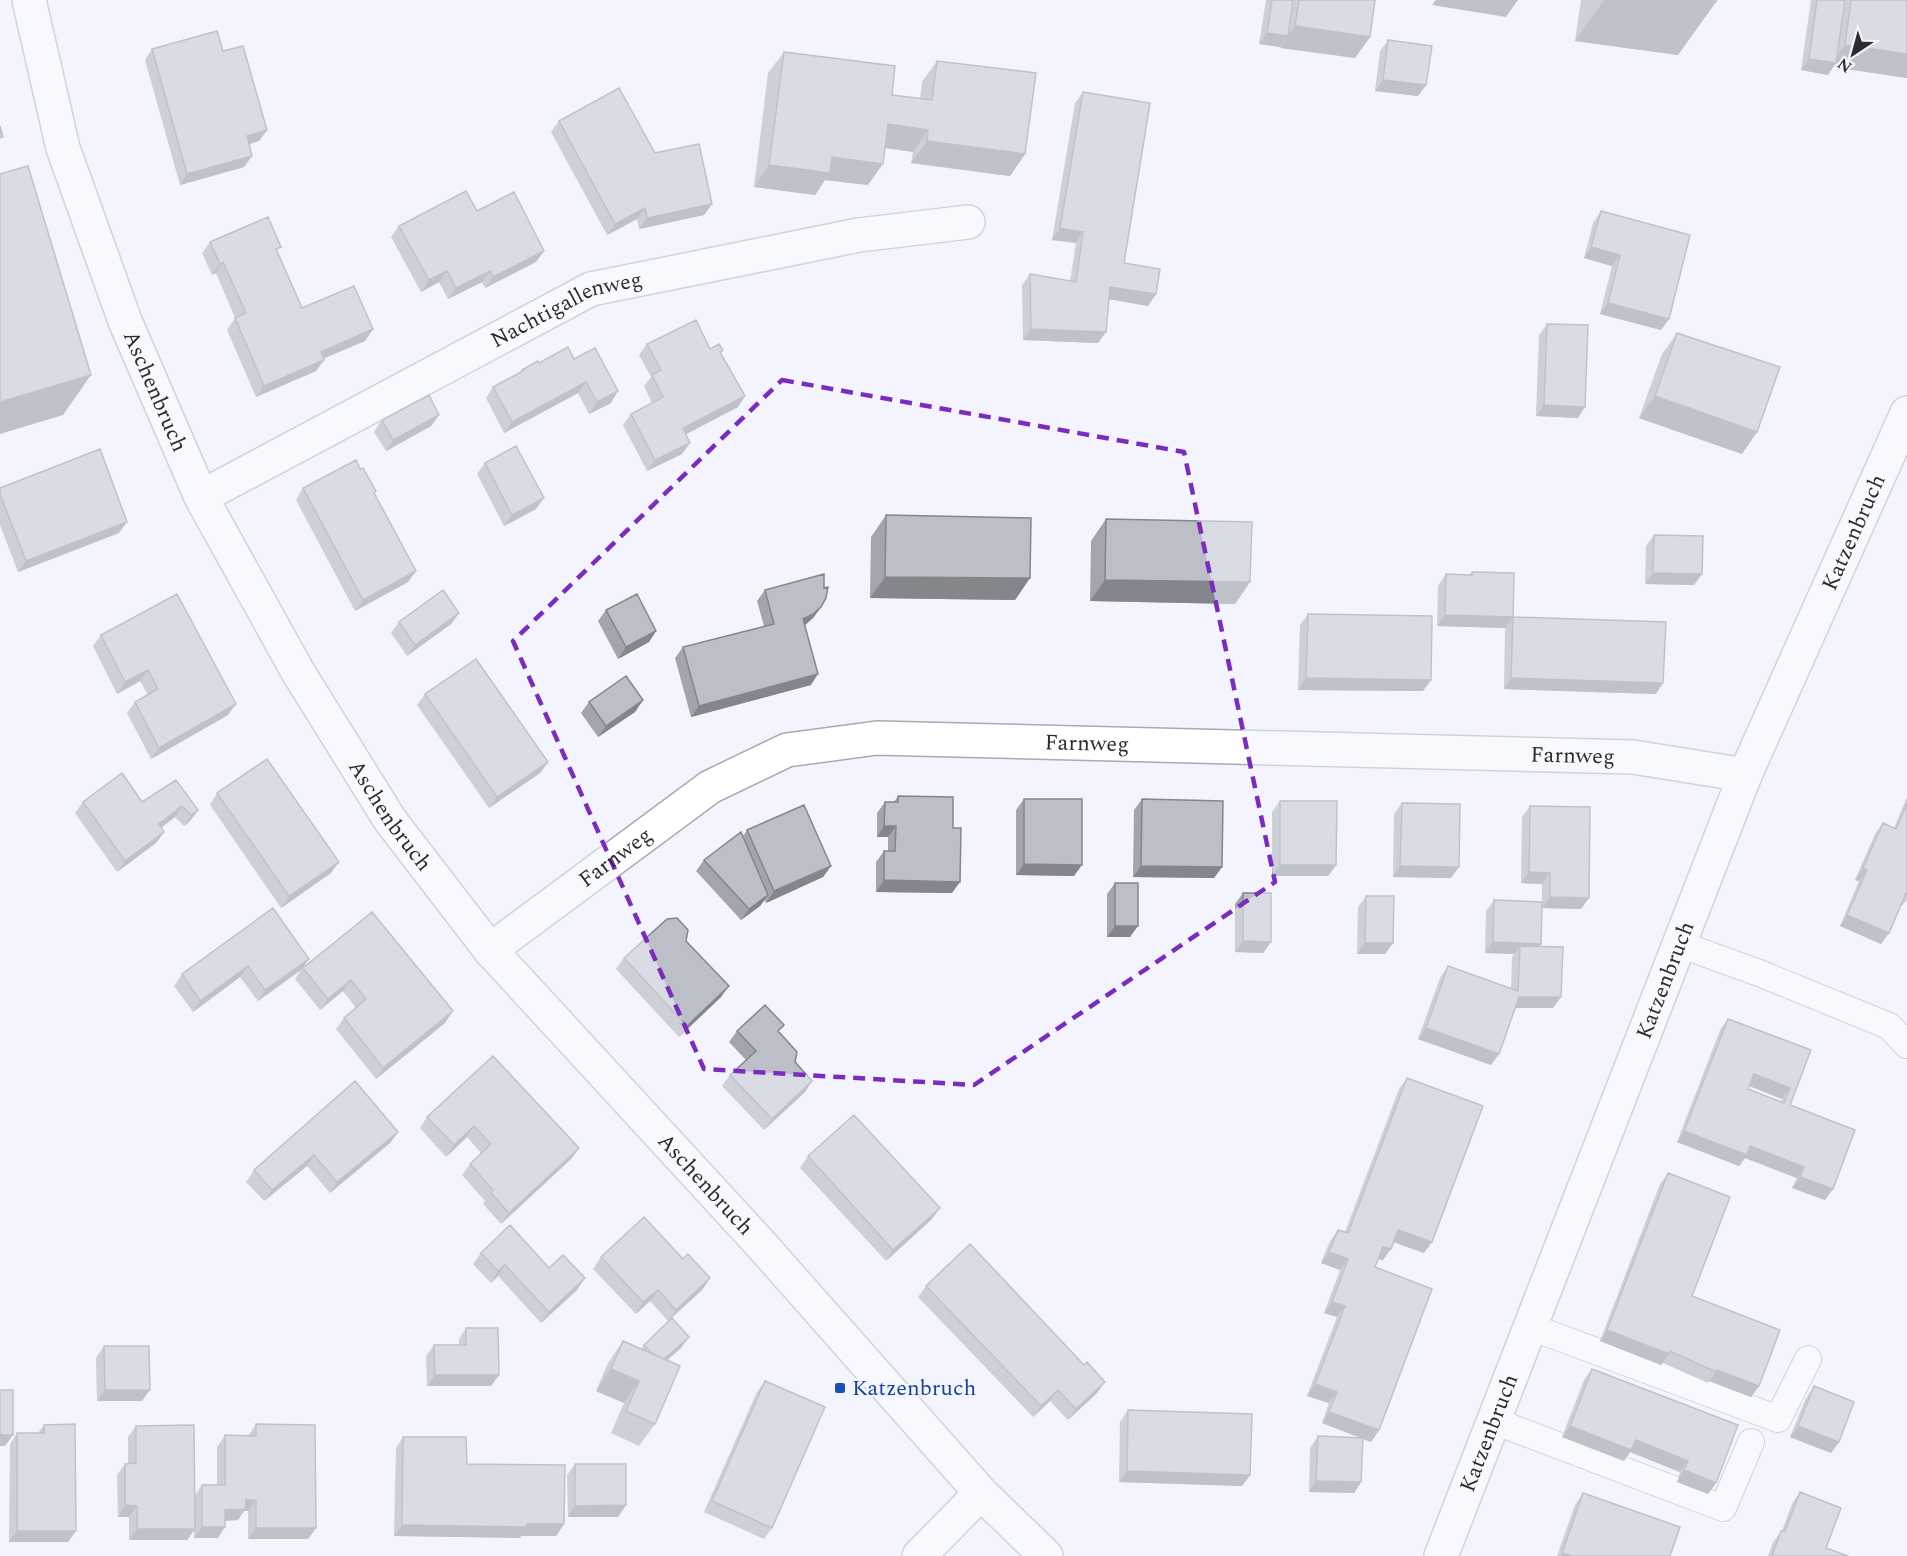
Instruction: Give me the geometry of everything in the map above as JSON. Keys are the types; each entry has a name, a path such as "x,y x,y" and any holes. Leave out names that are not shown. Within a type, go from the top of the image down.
{"street":[{"name":"Aschenbruch","path":"29,0 63,148 125,321 201,497 298,672 390,820 490,950 758,1240 981,1493 1046,1556"},
{"name":"Nachtigallenweg","path":"201,497 591,289 859,235 968,222"},
{"name":"Katzenbruch","path":"1441,1556 1745,775 1907,413"},
{"name":"Farnweg","path":"490,950 710,787 787,750 877,738 1633,756 1745,775"},
{"path":"919,1556 981,1493"}],"lane":[{"path":"1679,944 1889,1026 1907,1045"},
{"path":"1531,1327 1779,1419 1808,1359"},
{"path":"1494,1421 1723,1508 1751,1442"}],"highlighted area":[{"path":"782,380 1184,452 1275,882 974,1085 704,1069 513,641"}],"building":[{"path":"1272,0 1293,0 1288,36 1267,33"},
{"path":"1299,0 1375,0 1370,37 1295,26"},
{"path":"1817,0 1845,0 1836,63 1809,59"},
{"path":"1851,0 1907,0 1907,54 1845,45"},
{"path":"217,31 223,51 243,46 267,130 247,136 252,156 187,174 152,49"},
{"path":"1388,40 1432,46 1426,85 1383,80"},
{"path":"784,52 895,66 892,95 932,100 937,61 1036,73 1025,154 927,141 928,130 888,124 883,164 832,157 830,173 769,165"},
{"path":"619,88 655,153 699,144 712,204 647,218 645,208 615,224 559,121"},
{"path":"1083,92 1150,103 1124,263 1160,269 1156,294 1110,287 1106,332 1031,329 1030,274 1076,282 1083,232 1060,228"},
{"path":"28,166 91,375 0,402 0,174"},
{"path":"466,191 477,211 514,192 544,251 493,277 490,271 456,288 447,271 429,280 399,226"},
{"path":"1601,211 1690,235 1669,319 1608,303 1620,255 1591,247"},
{"path":"268,217 281,247 276,249 302,308 354,286 373,329 321,352 324,360 264,386 235,318 246,313 223,262 220,264 210,242"},
{"path":"696,320 710,349 719,344 723,350 720,352 745,396 683,428 690,443 655,460 631,414 663,397 652,375 661,370 647,344"},
{"path":"1547,324 1588,325 1585,407 1544,405"},
{"path":"1677,333 1780,367 1757,432 1655,396"},
{"path":"568,347 574,359 595,348 618,391 597,402 586,382 512,422 493,387"},
{"path":"429,395 439,415 393,440 382,420"},
{"path":"516,446 544,498 512,515 485,463"},
{"path":"100,449 127,522 26,561 0,494 0,488"},
{"path":"356,460 376,491 374,493 416,571 363,600 303,488"},
{"path":"886,515 1031,518 1030,578 885,577"},
{"path":"1106,519 1252,522 1250,582 1105,580"},
{"path":"1654,535 1703,536 1702,574 1653,573"},
{"path":"1472,572 1514,573 1513,617 1445,615 1446,574 1472,575"},
{"path":"824,574 824,588 828,587 826,598 821,607 803,619 818,674 699,706 683,647 774,624 765,590"},
{"path":"443,590 459,613 415,645 399,622"},
{"path":"177,594 236,704 159,748 135,702 158,689 148,670 125,682 101,635"},
{"path":"637,594 656,631 626,647 606,610"},
{"path":"1308,614 1432,616 1431,680 1306,678"},
{"path":"1513,617 1666,622 1663,683 1511,678"},
{"path":"476,659 548,762 497,797 425,694"},
{"path":"626,676 643,700 606,726 589,702"},
{"path":"267,759 339,862 289,896 217,793"},
{"path":"122,773 142,802 176,780 198,810 191,815 182,806 159,824 164,832 125,861 83,802"},
{"path":"898,796 953,797 953,828 961,828 960,882 884,880 884,851 895,851 896,826 884,826 885,802 898,802"},
{"path":"1024,799 1082,799 1082,865 1024,864"},
{"path":"1142,799 1223,801 1222,867 1141,866"},
{"path":"1280,801 1337,801 1336,865 1280,865"},
{"path":"1402,803 1460,804 1459,867 1400,866"},
{"path":"1907,804 1907,894 1889,933 1847,915 1867,870 1863,868 1883,823 1896,829"},
{"path":"804,805 831,866 774,891 747,830"},
{"path":"1530,806 1590,807 1589,898 1550,897 1550,873 1529,872"},
{"path":"741,832 768,895 749,909 704,860"},
{"path":"1115,883 1138,883 1138,926 1115,926"},
{"path":"1243,893 1271,893 1271,942 1243,941"},
{"path":"1366,896 1394,896 1393,943 1365,943"},
{"path":"1494,900 1542,902 1541,944 1493,942"},
{"path":"273,908 309,959 265,990 248,966 200,1001 182,974"},
{"path":"372,912 453,1011 383,1068 344,1018 366,999 351,980 328,999 303,968"},
{"path":"677,918 688,930 686,941 729,986 687,1026 624,958 667,919"},
{"path":"1520,946 1563,947 1561,997 1519,997 1499,1054 1426,1028 1448,966 1518,991"},
{"path":"765,1005 784,1025 778,1031 797,1052 795,1062 812,1081 772,1119 730,1075 756,1051 737,1031"},
{"path":"1728,1019 1811,1050 1790,1105 1855,1130 1833,1189 1800,1177 1804,1167 1750,1146 1747,1155 1684,1131","holes":["1754,1074 1790,1088 1784,1103 1748,1089"]},
{"path":"493,1056 579,1148 509,1213 491,1193 493,1190 470,1164 491,1144 474,1126 454,1145 427,1117"},
{"path":"1407,1078 1483,1106 1432,1242 1398,1230 1391,1249 1383,1247 1375,1267 1432,1289 1379,1430 1329,1412 1337,1392 1315,1384 1345,1306 1332,1302 1348,1259 1329,1252 1338,1230 1348,1233"},
{"path":"355,1081 398,1132 337,1182 314,1155 272,1190 254,1170"},
{"path":"854,1115 940,1208 893,1250 808,1156"},
{"path":"1668,1173 1730,1197 1692,1296 1780,1330 1759,1386 1717,1370 1716,1372 1670,1351 1669,1354 1607,1330"},
{"path":"644,1217 683,1259 688,1254 710,1278 676,1310 658,1290 643,1302 601,1257"},
{"path":"510,1225 549,1268 563,1255 585,1278 549,1312 505,1265 498,1271 481,1253"},
{"path":"970,1244 1084,1365 1087,1362 1105,1382 1076,1409 1058,1390 1041,1406 926,1286"},
{"path":"672,1318 689,1337 664,1359 651,1353 644,1345"},
{"path":"466,1328 498,1328 499,1375 435,1375 434,1345 466,1345"},
{"path":"623,1341 680,1366 655,1424 626,1411 639,1381 611,1369"},
{"path":"104,1346 149,1346 150,1390 105,1390"},
{"path":"1592,1369 1738,1425 1716,1483 1684,1470 1688,1461 1636,1440 1631,1450 1570,1426"},
{"path":"765,1381 825,1407 772,1528 712,1501"},
{"path":"1814,1386 1854,1402 1839,1442 1798,1426"},
{"path":"0,1390 13,1390 13,1435 0,1435"},
{"path":"1128,1410 1252,1414 1250,1475 1127,1471"},
{"path":"75,1424 76,1531 17,1531 17,1433 44,1433 44,1425"},
{"path":"256,1424 315,1425 316,1528 256,1528 256,1500 246,1500 245,1509 225,1510 225,1527 202,1527 202,1485 225,1485 225,1435 256,1436"},
{"path":"194,1425 195,1529 137,1529 137,1506 125,1505 125,1464 136,1463 136,1426"},
{"path":"1318,1436 1363,1438 1361,1482 1316,1481"},
{"path":"403,1437 466,1437 467,1464 565,1465 564,1524 527,1524 527,1527 402,1525"},
{"path":"575,1464 626,1464 626,1505 575,1506"},
{"path":"1800,1492 1841,1508 1826,1548 1848,1556 1772,1556 1781,1531 1785,1531"},
{"path":"1583,1493 1680,1527 1670,1556 1572,1556 1562,1553"}],"place":[{"name":"Katzenbruch","path":"840,1388"}]}
